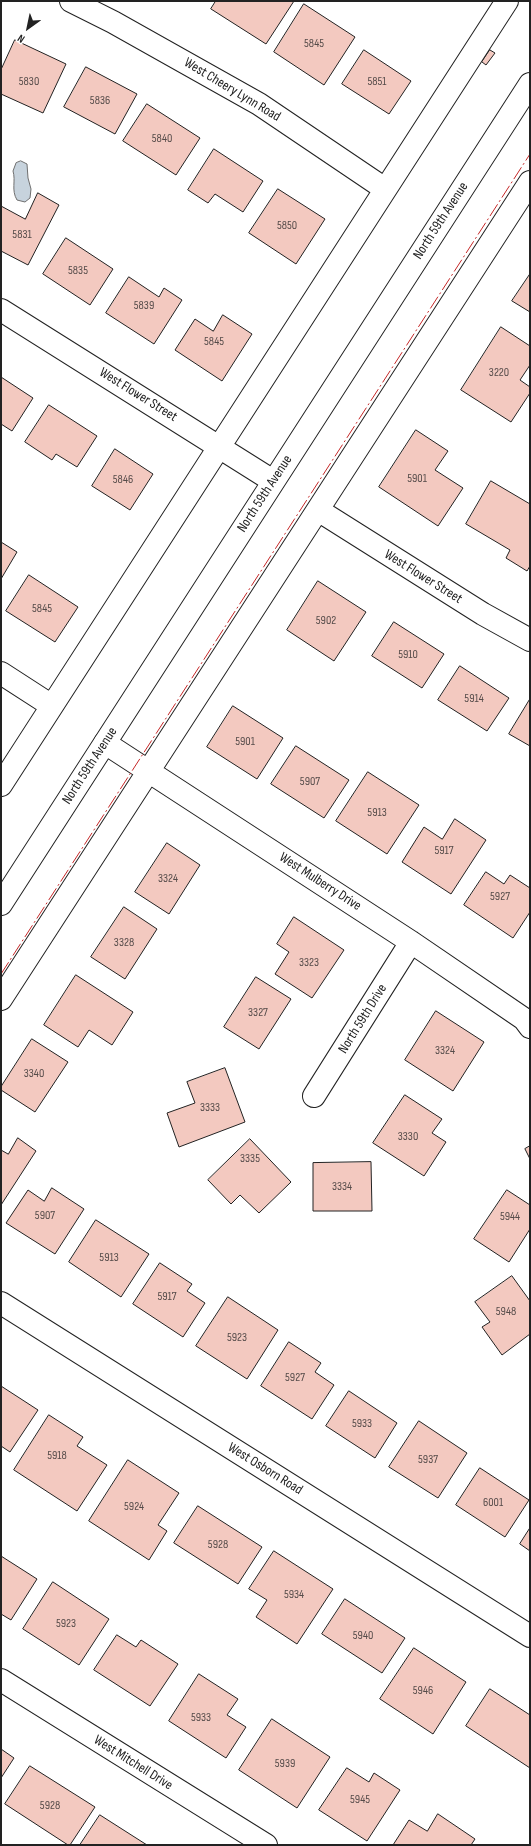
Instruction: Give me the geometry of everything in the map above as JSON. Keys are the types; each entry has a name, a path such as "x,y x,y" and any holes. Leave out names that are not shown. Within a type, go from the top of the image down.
{"street":[{"name":"West Cheery Lynn Road","path":"71,1 113,22 259,104 385,189"},
{"path":"1,785 507,1"},
{"name":"North 59th Avenue","path":"1,904 530,84"},
{"path":"1,999 530,182"},
{"name":"West Flower Street","path":"1,310 274,481"},
{"name":"West Flower Street","path":"318,510 483,614 530,640"},
{"path":"1,673 52,706"},
{"name":"West Mulberry Drive","path":"105,743 411,942 524,1019 530,1027"},
{"name":"North 59th Drive","path":"314,1096 411,942"},
{"name":"West Osborn Road","path":"1,1303 530,1636"},
{"name":"West Mitchell Drive","path":"1,1680 266,1845"}],"shaded area":[{"path":"21,161 27,164 28,178 31,189 30,198 25,202 17,200 14,189 13,171 16,163"}],"building":[{"path":"216,1 294,1 266,44 211,9"},
{"path":"304,4 355,37 324,85 274,52"},
{"path":"15,40 66,64 43,113 1,94 1,70"},
{"path":"364,50 411,81 389,114 342,84"},
{"path":"490,50 495,53 486,65 482,62"},
{"path":"86,67 137,94 115,134 64,107"},
{"path":"147,104 200,138 176,175 123,141"},
{"path":"214,149 263,181 243,212 215,194 208,203 188,190"},
{"path":"278,189 325,219 296,264 249,233"},
{"path":"38,193 59,205 28,265 1,251 1,206 25,219"},
{"path":"66,238 113,269 90,305 43,274"},
{"path":"530,274 530,312 512,301"},
{"path":"129,277 159,297 164,288 182,300 154,344 106,313"},
{"path":"223,315 252,334 222,381 175,350 195,319 213,331"},
{"path":"501,327 530,346 530,365 520,380 530,387 530,393 511,422 461,390"},
{"path":"1,377 33,398 12,431 1,424"},
{"path":"49,405 97,436 77,467 56,454 52,460 25,442"},
{"path":"416,430 448,451 435,470 463,488 438,526 379,487"},
{"path":"115,449 153,474 130,510 92,486"},
{"path":"491,481 530,504 530,566 527,571 506,558 510,550 466,524"},
{"path":"1,542 17,552 1,579"},
{"path":"29,575 78,607 55,642 6,611"},
{"path":"318,581 366,612 334,661 287,630"},
{"path":"394,622 444,654 422,688 372,656"},
{"path":"460,666 509,698 487,731 438,700"},
{"path":"530,699 530,746 509,734"},
{"path":"233,706 283,738 257,779 207,747"},
{"path":"296,746 349,780 324,818 271,784"},
{"path":"368,772 419,805 387,854 336,821"},
{"path":"455,819 486,840 451,894 402,862 424,827 442,839"},
{"path":"167,843 200,865 169,914 135,892"},
{"path":"486,872 504,884 510,875 530,888 530,912 513,938 464,905"},
{"path":"124,907 157,929 125,979 91,957"},
{"path":"294,917 344,950 312,998 275,974 289,952 277,944"},
{"path":"76,975 133,1012 112,1045 89,1030 78,1047 44,1025"},
{"path":"256,977 291,999 259,1049 224,1027"},
{"path":"436,1011 484,1042 453,1091 405,1060"},
{"path":"32,1039 68,1062 35,1112 1,1090 1,1087"},
{"path":"225,1068 245,1122 179,1147 167,1113 195,1103 187,1082"},
{"path":"405,1095 442,1119 432,1133 446,1142 424,1176 373,1143"},
{"path":"18,1138 36,1151 1,1205 1,1150 8,1154"},
{"path":"250,1139 291,1182 259,1213 240,1195 231,1204 208,1180"},
{"path":"530,1146 530,1159 525,1149"},
{"path":"371,1162 372,1211 313,1211 313,1163"},
{"path":"52,1188 84,1209 55,1254 6,1223 28,1190 44,1201"},
{"path":"507,1190 530,1205 530,1229 509,1262 474,1239"},
{"path":"96,1220 149,1254 121,1297 69,1262"},
{"path":"160,1263 192,1284 187,1291 205,1303 183,1337 133,1304"},
{"path":"512,1276 530,1301 530,1334 502,1355 482,1327 490,1322 475,1302"},
{"path":"228,1297 278,1330 247,1379 196,1346"},
{"path":"289,1342 321,1363 315,1372 334,1385 312,1419 261,1386"},
{"path":"1,1386 38,1410 10,1452 1,1446"},
{"path":"349,1391 397,1423 375,1458 326,1426"},
{"path":"49,1415 83,1437 77,1446 107,1465 77,1511 14,1470"},
{"path":"419,1421 467,1453 438,1498 389,1467"},
{"path":"128,1460 179,1493 158,1525 167,1531 149,1560 89,1521"},
{"path":"480,1468 529,1500 505,1537 456,1505"},
{"path":"198,1506 262,1547 238,1584 174,1543"},
{"path":"530,1528 530,1551 520,1544"},
{"path":"274,1551 333,1589 297,1644 256,1617 267,1600 249,1589"},
{"path":"1,1556 37,1579 11,1620 1,1614"},
{"path":"53,1582 109,1619 79,1665 23,1629"},
{"path":"345,1599 405,1638 382,1673 322,1634"},
{"path":"117,1635 136,1647 141,1640 178,1664 150,1706 94,1670"},
{"path":"414,1648 466,1682 433,1734 380,1699"},
{"path":"199,1674 238,1699 227,1715 246,1727 226,1758 169,1721"},
{"path":"490,1689 530,1715 530,1768 466,1726"},
{"path":"272,1719 330,1757 297,1808 239,1770"},
{"path":"1,1749 14,1758 1,1778"},
{"path":"30,1766 95,1807 70,1845 5,1804"},
{"path":"347,1768 369,1782 374,1773 400,1790 367,1841 319,1810"},
{"path":"438,1814 475,1839 471,1845 393,1845 409,1820 427,1831"},
{"path":"100,1815 147,1845 80,1845"}],"power":[{"path":"1,974 530,154"}]}
